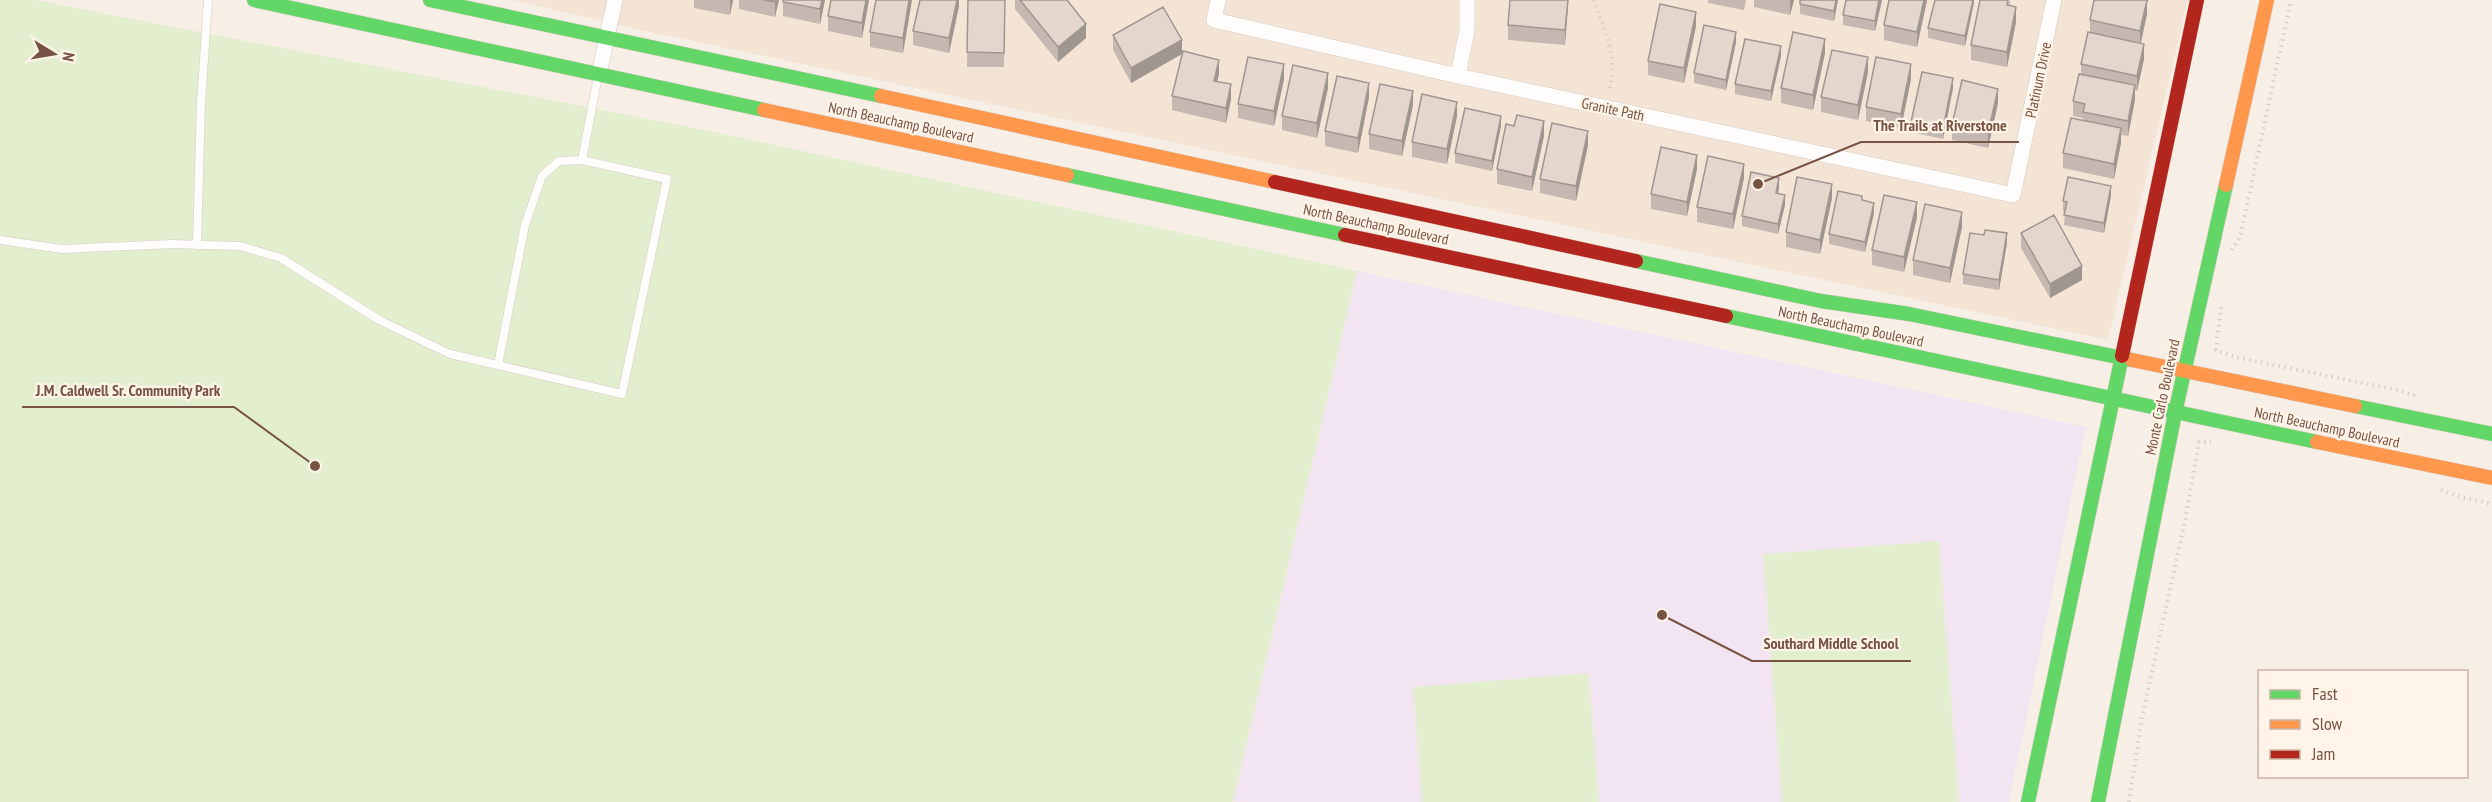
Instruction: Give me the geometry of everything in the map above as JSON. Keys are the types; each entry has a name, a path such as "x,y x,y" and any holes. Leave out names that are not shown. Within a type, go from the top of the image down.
{"street":[{"name":"North Beauchamp Boulevard","path":"254,0 2175,413 2492,478"},
{"name":"North Beauchamp Boulevard","path":"430,0 1821,301 1909,314 2492,434"},
{"path":"599,74 615,0"},
{"name":"Granite Path","path":"1218,0 1215,20 1458,76 2013,195"},
{"path":"1458,76 1467,30 1467,0"},
{"name":"Platinum Drive","path":"2013,195 2054,0"},
{"path":"2028,802 2197,0"},
{"name":"Monte Carlo Boulevard","path":"2098,802 2175,413 2267,0"}],"lane":[{"path":"197,245 201,103 208,0"},
{"path":"582,160 599,74"},
{"path":"0,240 62,249 240,246 281,258 379,320 450,354 622,394 667,179 582,160 559,160 542,176 525,225 498,365"}],"path":[{"path":"1593,0 1609,38 1614,71 1610,89"},
{"path":"2229,256 2240,237 2291,0"},
{"path":"2221,301 2216,350 2235,357 2397,390 2418,397"},
{"path":"2129,802 2142,717 2184,526 2196,453"}],"shaded area":[{"path":"512,0 2188,0 2108,340 636,29"},
{"path":"1357,271 2086,427 2009,802 1233,802"}],"green space":[{"path":"0,0 35,0 705,130 1357,271 1233,802 0,802"},
{"path":"1939,541 1959,802 1782,802 1763,554"},
{"path":"1589,673 1599,802 1422,802 1413,687"}],"building":[{"path":"783,0 822,0 820,9 783,2"},
{"path":"831,0 866,0 862,23 828,16"},
{"path":"876,0 909,0 903,38 870,32"},
{"path":"920,0 957,0 949,38 913,31"},
{"path":"968,0 1005,0 1004,53 967,52"},
{"path":"1020,0 1067,0 1086,24 1058,47"},
{"path":"1510,0 1568,0 1565,30 1508,25"},
{"path":"1800,0 1836,0 1834,11 1800,4"},
{"path":"1846,0 1879,0 1875,21 1843,15"},
{"path":"1889,0 1924,0 1917,32 1884,25"},
{"path":"1935,0 1973,0 1965,36 1928,28"},
{"path":"1980,0 2008,0 2007,5 2016,7 2007,52 1971,45"},
{"path":"2094,0 2147,0 2140,31 2090,20"},
{"path":"1660,4 1696,12 1684,68 1648,61"},
{"path":"1163,7 1182,40 1131,68 1113,35"},
{"path":"1704,25 1736,32 1726,80 1694,73"},
{"path":"1793,32 1825,39 1813,95 1781,88"},
{"path":"2088,32 2144,44 2137,76 2081,64"},
{"path":"1745,39 1781,46 1771,91 1735,84"},
{"path":"1832,50 1868,57 1858,105 1821,97"},
{"path":"1183,51 1219,60 1214,81 1231,84 1226,108 1172,96"},
{"path":"1248,57 1284,64 1274,111 1238,104"},
{"path":"1876,57 1911,64 1901,114 1866,107"},
{"path":"1293,65 1328,73 1317,123 1282,116"},
{"path":"1922,72 1953,78 1943,129 1911,122"},
{"path":"2079,74 2135,85 2128,121 2083,112 2085,104 2073,101"},
{"path":"1337,76 1369,83 1358,138 1325,131"},
{"path":"1962,80 1998,89 1988,133 1952,125"},
{"path":"1380,84 1413,91 1402,141 1369,134"},
{"path":"1422,94 1457,102 1447,149 1412,142"},
{"path":"1465,108 1501,116 1492,161 1455,153"},
{"path":"1517,115 1544,121 1532,177 1497,169 1506,124 1514,126"},
{"path":"2071,118 2121,128 2114,164 2063,153"},
{"path":"1552,123 1588,131 1576,186 1540,179"},
{"path":"1661,147 1697,155 1687,202 1651,194"},
{"path":"1708,156 1744,164 1733,214 1697,207"},
{"path":"1751,172 1779,178 1776,193 1785,195 1778,224 1742,216"},
{"path":"1797,177 1832,184 1820,240 1786,232"},
{"path":"2068,177 2111,186 2104,223 2064,215 2067,202 2063,201"},
{"path":"1838,191 1862,196 1862,200 1874,203 1865,242 1829,234"},
{"path":"1884,195 1917,202 1904,257 1872,250"},
{"path":"1925,204 1962,212 1950,268 1913,260"},
{"path":"2054,215 2082,266 2050,284 2021,233"},
{"path":"1985,230 2007,233 1999,280 1963,274 1970,233 1984,235"}],"traffic: fast":[{"path":"254,0 764,110"},
{"path":"430,0 881,96"},
{"path":"1067,175 1345,235"},
{"path":"2098,802 2175,413 2226,185"},
{"path":"1636,261 1821,301 1909,314 2132,360"},
{"path":"1726,316 2317,442"},
{"path":"2028,802 2122,356"},
{"path":"2355,406 2492,434"}],"traffic: slow":[{"path":"2226,185 2267,0"},
{"path":"881,96 1275,182"},
{"path":"764,110 1067,175"},
{"path":"2132,360 2355,406"},
{"path":"2317,442 2492,478"}],"traffic: jam":[{"path":"2122,356 2197,0"},
{"path":"1275,182 1636,261"},
{"path":"1345,235 1726,316"}],"place":[{"name":"The Trails at Riverstone","path":"1758,184"},
{"name":"J.M. Caldwell Sr. Community Park","path":"315,466"},
{"name":"Southard Middle School","path":"1662,615"}]}
